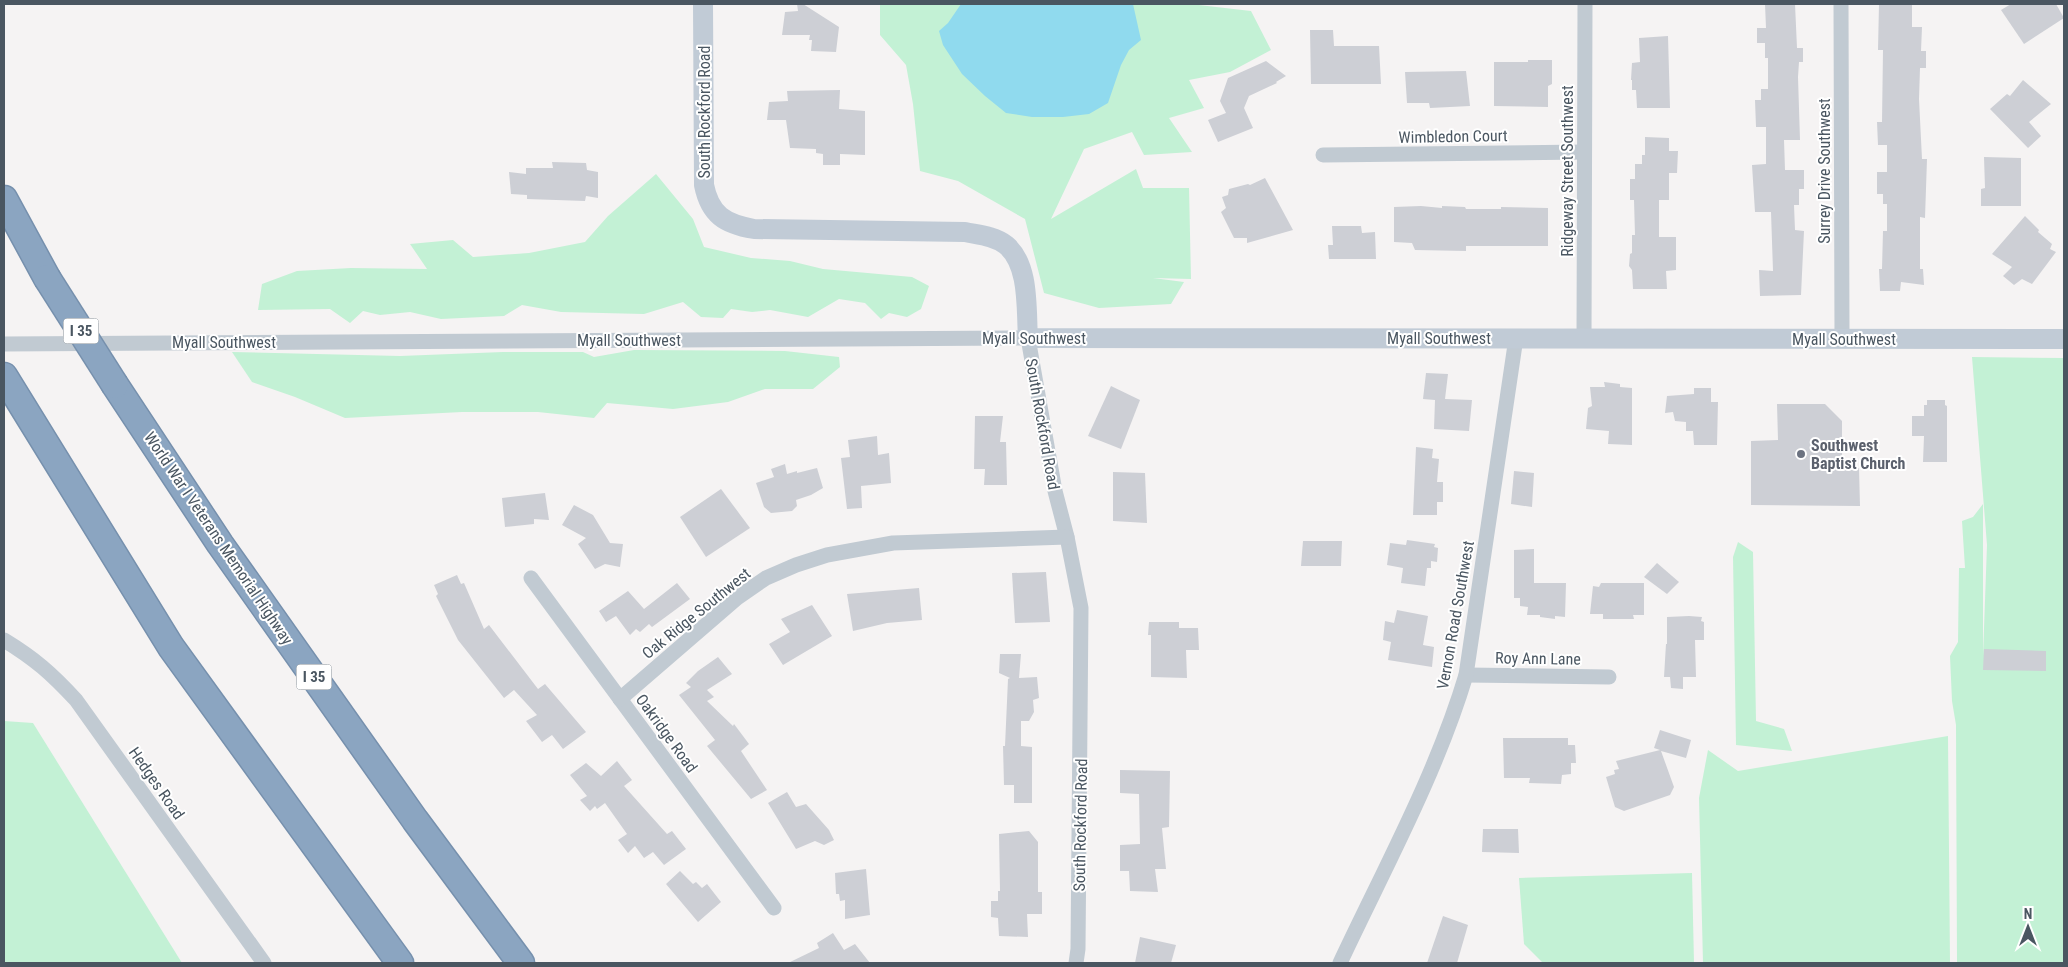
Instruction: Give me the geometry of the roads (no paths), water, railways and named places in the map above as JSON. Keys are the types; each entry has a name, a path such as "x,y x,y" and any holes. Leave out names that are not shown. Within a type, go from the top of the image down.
{"highway":[{"name":"World War I Veterans Memorial Highway","path":"4,199 47,278 220,544 415,820 521,963"},
{"path":"9,385 171,648 400,963"}],"street":[{"name":"South Rockford Road","path":"703,4 704,185 706,197 719,216 738,226 754,229 788,231 965,232 984,235 1006,245 1013,253 1019,265 1025,295 1028,338 1055,491 1068,537 1081,608 1078,949 1076,963"},
{"name":"Ridgeway Street Southwest","path":"1584,338 1585,4"},
{"name":"Surrey Drive Southwest","path":"1841,4 1842,338"},
{"name":"Wimbledon Court","path":"1323,155 1584,152"},
{"name":"Myall Southwest","path":"4,344 1028,338 2064,338"},
{"name":"Vernon Road Southwest","path":"1340,963 1421,790 1456,709 1466,674 1516,338"},
{"name":"Oak Ridge Southwest","path":"620,699 737,598 766,578 796,565 827,555 893,542 1068,537"},
{"name":"Oakridge Road","path":"531,578 774,908"},
{"name":"Hedges Road","path":"4,640 31,656 47,669 76,700 264,963"},
{"name":"Roy Ann Lane","path":"1466,674 1609,676"}],"water":[{"path":"961,4 1133,4 1141,40 1129,50 1121,65 1108,103 1089,114 1063,117 1032,117 1006,113 962,74 943,45 939,31 948,23"}],"place":[{"name":"Southwest Baptist Church","path":"1801,454"}]}
